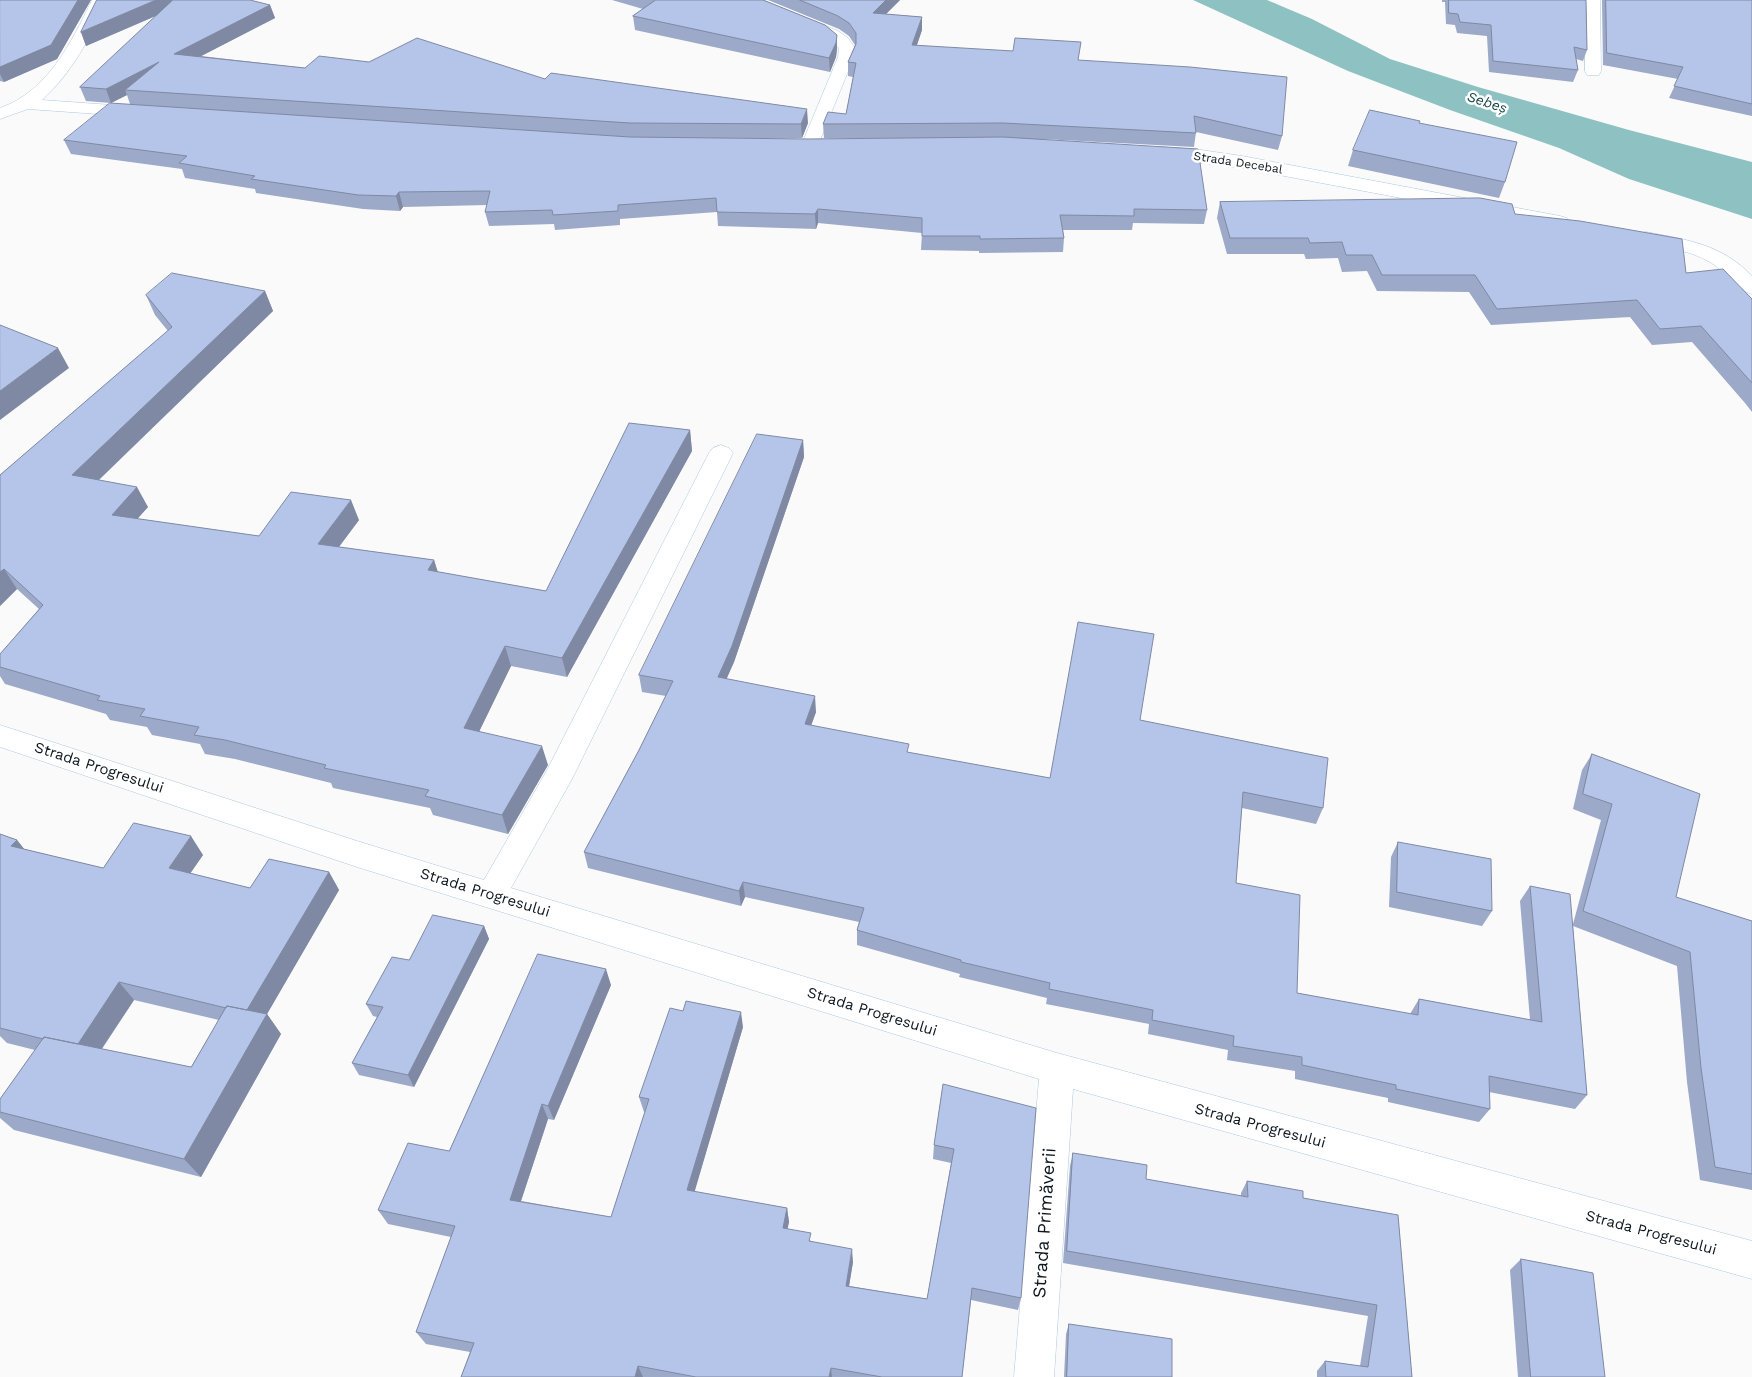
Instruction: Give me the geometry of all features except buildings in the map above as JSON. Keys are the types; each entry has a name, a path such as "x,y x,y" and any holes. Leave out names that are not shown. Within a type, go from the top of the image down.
{"street":[{"path":"0,114 25,104 38,95 59,72 100,0"},
{"path":"749,0 832,34 847,48 846,57 810,146"},
{"path":"1592,0 1593,70"},
{"path":"25,104 162,113"},
{"path":"791,146 829,146"},
{"name":"Strada Decebal","path":"1145,152 1194,155 1242,162 1582,226"},
{"path":"1630,235 1698,248 1717,256 1734,269 1752,288"},
{"path":"491,895 557,779 721,453"},
{"name":"Strada Progresului","path":"0,736 357,854 1057,1070 1752,1260"},
{"name":"Strada Primăverii","path":"1034,1377 1057,1070"}],"water":[{"name":"Sebeș","path":"1193,0 1267,0 1312,19 1390,59 1478,87 1629,130 1752,162 1752,219 1629,179 1559,148 1450,110 1348,71"}]}
